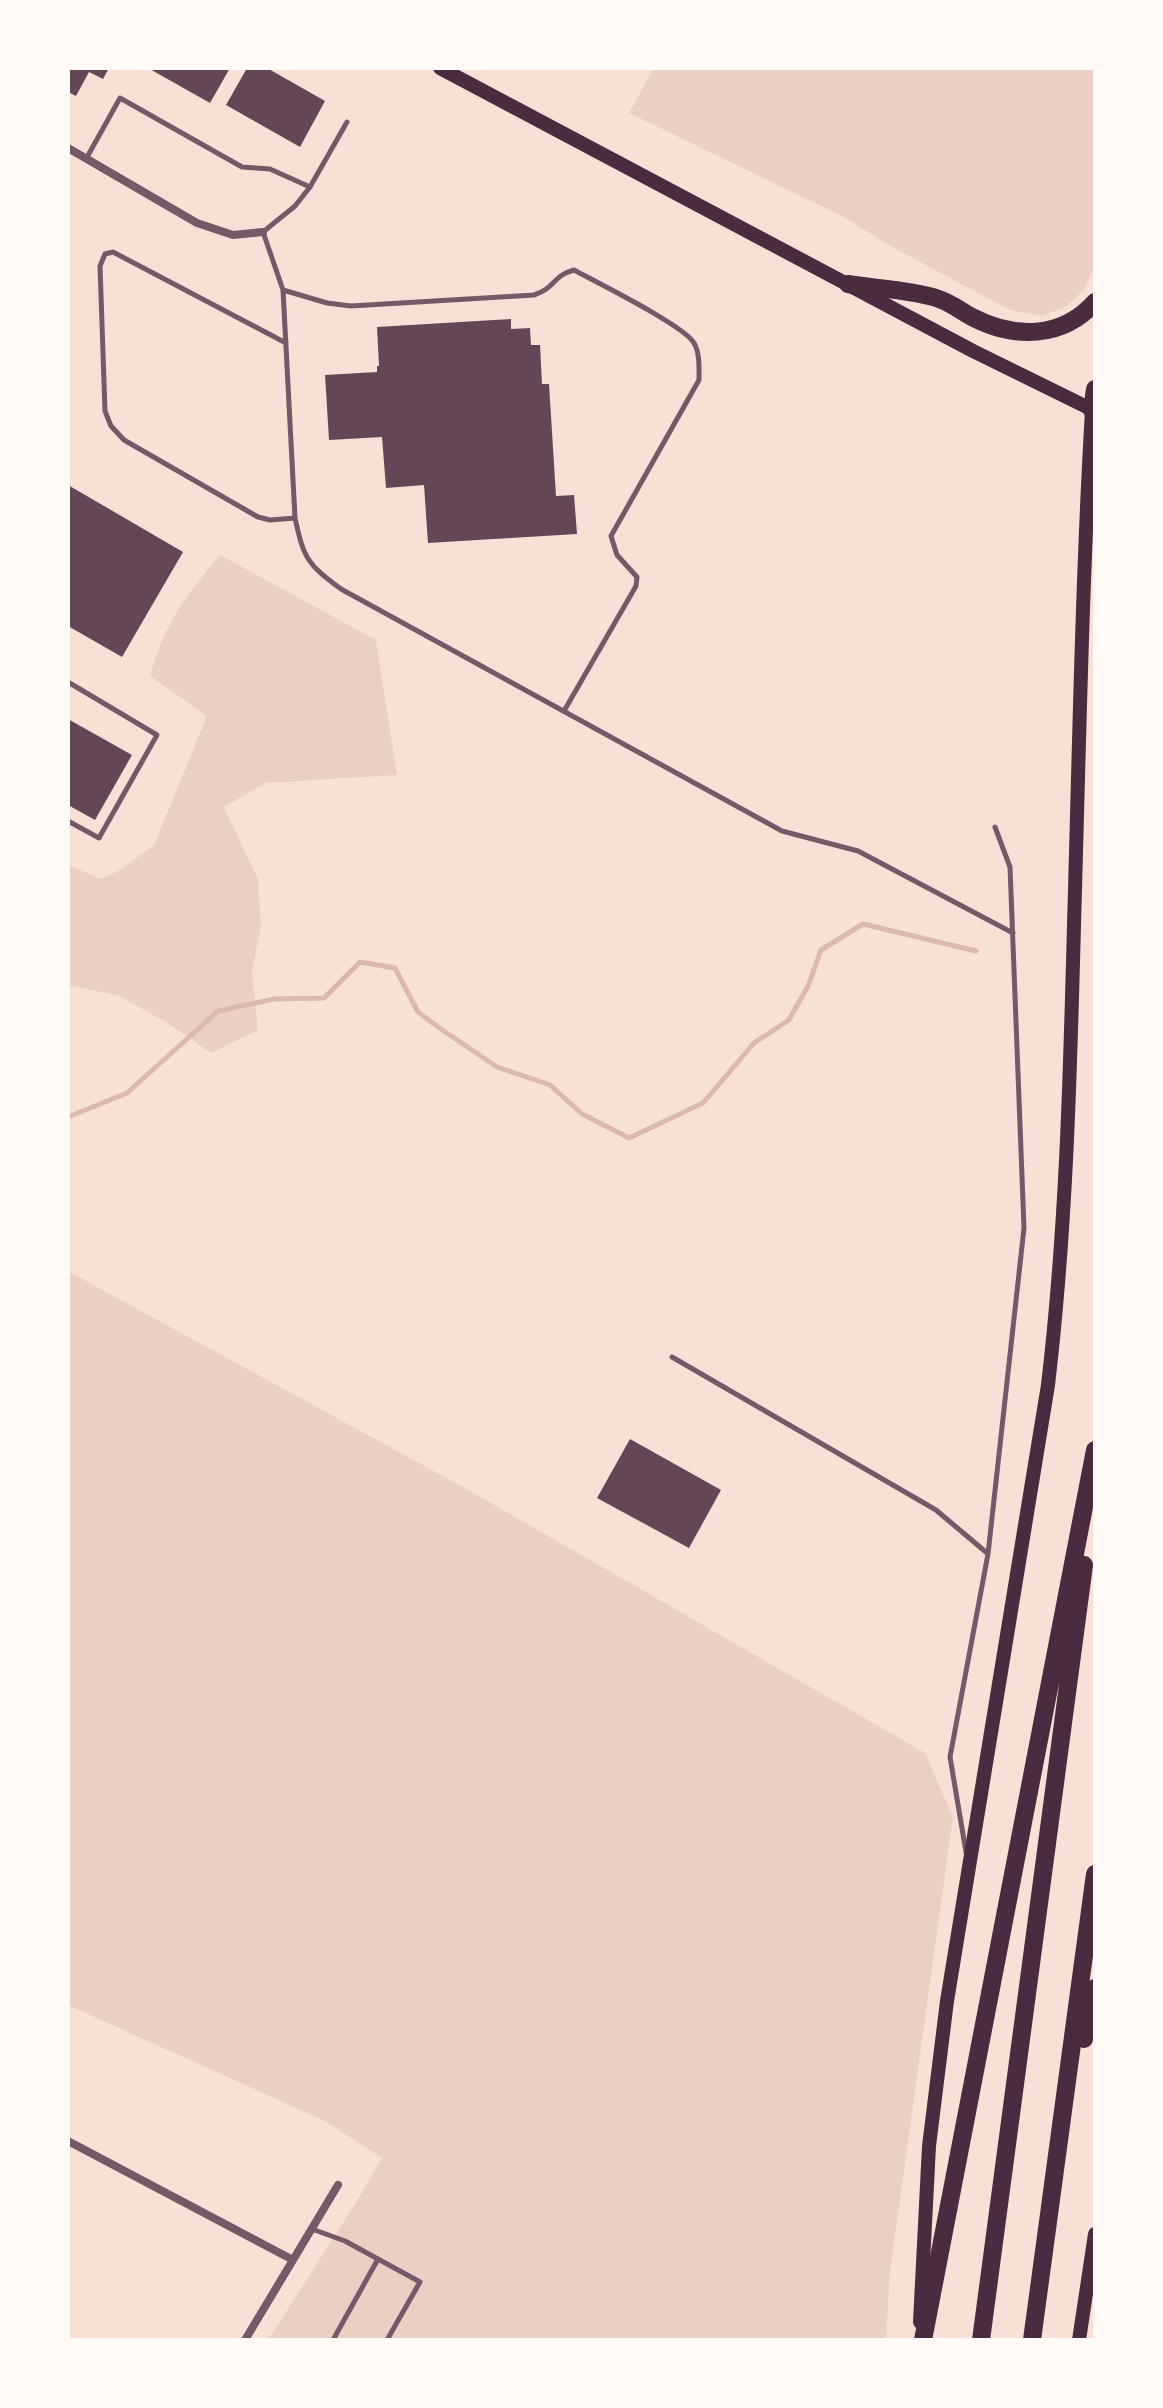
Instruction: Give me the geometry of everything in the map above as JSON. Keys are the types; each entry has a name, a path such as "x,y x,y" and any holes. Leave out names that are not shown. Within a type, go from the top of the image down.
{"highway":[{"path":"848,284 938,298 990,326 1020,333 1059,328 1083,314 1095,302"},
{"path":"1094,410 1095,389"},
{"path":"921,2340 1095,1450"},
{"path":"981,2340 1095,1479"},
{"path":"1032,2340 1095,1874"},
{"path":"1055,2171 1095,1988"}],"main road":[{"path":"440,68 1007,369 1094,410 1081,646 1069,1147 1060,1284 1048,1385 968,1865 929,2146 921,2340"},
{"path":"1079,2340 1095,2234"}],"street":[{"path":"68,148 197,223 233,235 263,232"},
{"path":"68,2141 293,2260"},
{"path":"248,2339 338,2185"}],"lane":[{"path":"86,159 120,98 242,167 270,169 310,187"},
{"path":"347,122 310,187 295,206 263,232 283,290 295,518 300,543 312,567 341,589 782,831 858,851 1013,933"},
{"path":"286,343 113,252 105,254 100,266 105,411 111,426 124,440 258,517 270,520 295,518"},
{"path":"283,290 327,303 351,306 534,295 548,291 561,274 574,270 676,327 694,342 699,359 699,380 611,536 617,555 637,577 636,586 564,711"},
{"path":"68,682 157,735 99,838 68,821"},
{"path":"968,1865 950,1757 988,1554 1024,1228 1010,867 995,827"},
{"path":"672,1357 936,1510 988,1554"},
{"path":"312,2229 345,2241 420,2282 387,2340"},
{"path":"333,2340 378,2259"}],"shaded area":[{"path":"654,68 1095,68 1095,265 1084,290 1066,307 1041,316 1010,310 894,248 842,216 629,113"},
{"path":"220,555 376,640 397,775 266,783 224,807 258,879 261,926 252,972 258,1030 211,1053 166,1022 119,996 69,985 68,865 101,879 120,870 154,845 207,716 150,676 169,625"},
{"path":"68,1271 472,1492 925,1753 953,1817 890,2272 886,2340 268,2340 382,2158 325,2121 68,2005"}],"building":[{"path":"68,68 109,68 103,79 89,72 76,96 68,92"},
{"path":"148,68 230,68 210,103"},
{"path":"247,68 267,68 325,101 300,147 226,105"},
{"path":"511,319 511,329 530,328 531,345 540,345 542,384 549,384 556,496 574,495 577,534 428,543 424,485 386,488 382,437 329,440 325,375 377,372 377,327"},
{"path":"68,485 183,552 122,657 68,626"},
{"path":"68,719 132,755 95,820 68,805"},
{"path":"630,1439 721,1490 689,1548 597,1498"}],"waterway":[{"path":"68,1117 127,1093 218,1011 274,999 324,998 360,962 395,968 418,1012 438,1027 497,1067 550,1085 582,1114 629,1138 703,1103 754,1043 789,1020 808,986 821,950 863,924 976,951"}]}
